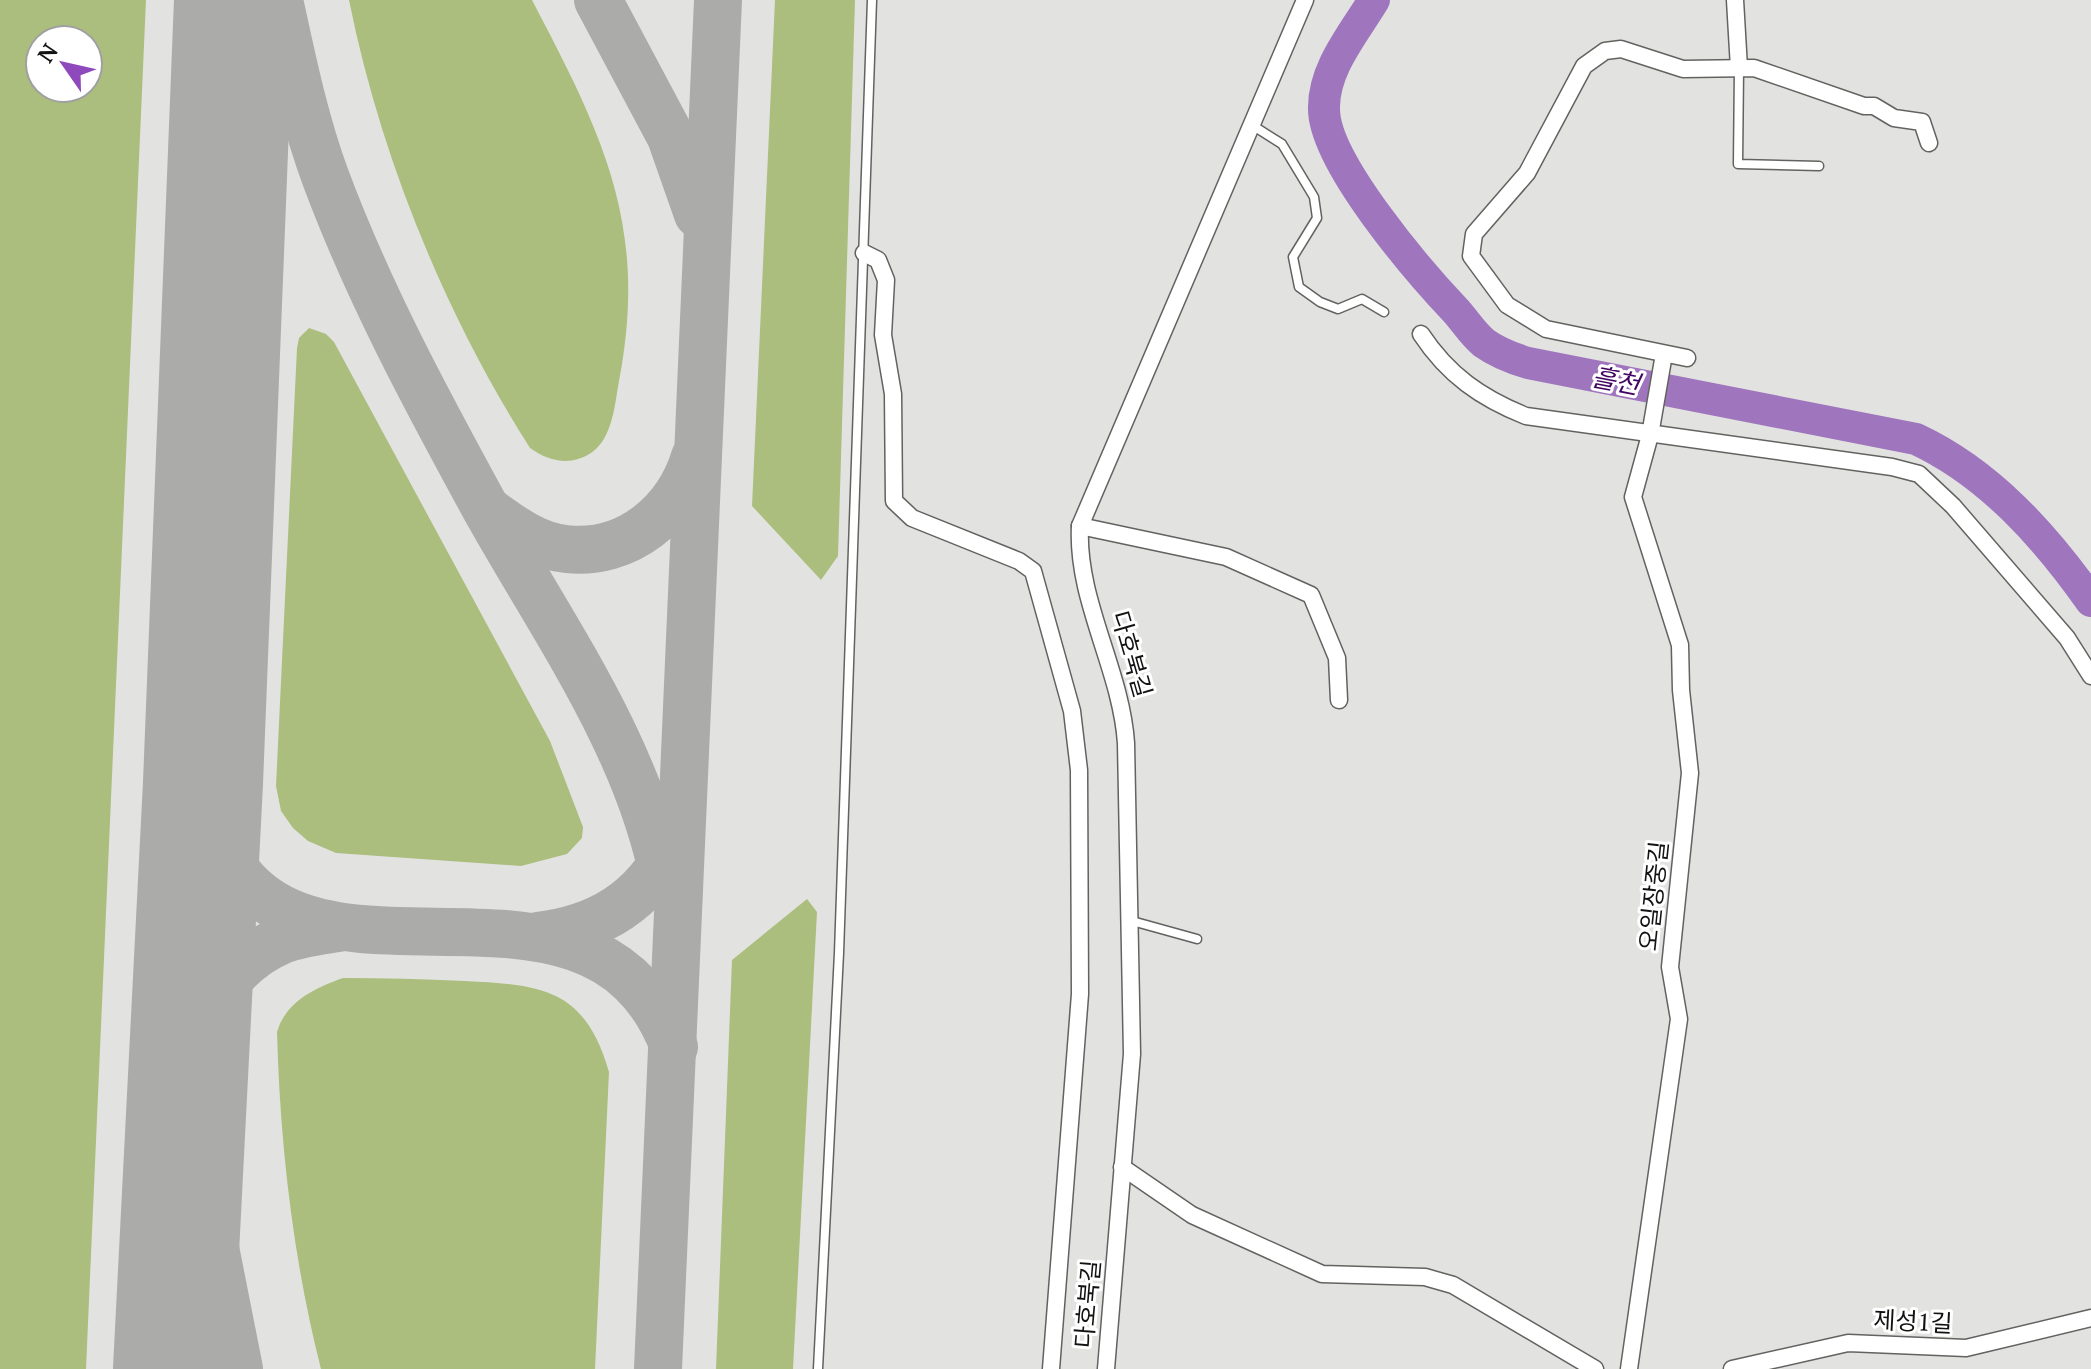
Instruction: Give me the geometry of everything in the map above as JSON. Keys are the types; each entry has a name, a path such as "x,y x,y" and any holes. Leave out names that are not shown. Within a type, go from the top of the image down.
{"street":[{"name":"다호북길","path":"1106,1369 1132,1054 1132,921 1124,710 1083,575 1078,550 1080,526 1305,0"},
{"path":"1735,0 1739,68"},
{"path":"1687,358 1546,329 1497,295 1471,256 1471,245 1481,225 1527,173 1584,66 1593,57 1621,49 1683,69 1754,68 1864,106 1874,106 1894,118 1913,119 1927,130 1929,143"},
{"path":"864,253 878,260 886,280 883,335 893,394 894,501 912,518 1019,561 1033,571 1072,711 1079,770 1080,994 1051,1369"},
{"path":"1421,334 1452,373 1472,391 1498,405 1558,422 1892,467 1919,474 1994,549 2067,638 2091,676"},
{"name":"오일장중길","path":"1629,1369 1679,1019 1670,967 1690,773 1679,631 1633,497 1650,435 1664,354"},
{"path":"1080,526 1226,557 1311,595 1337,658 1339,700"},
{"path":"1122,1167 1192,1215 1322,1274 1425,1277 1453,1285 1595,1369"},
{"name":"제성1길","path":"1732,1369 1848,1343 1966,1348 2091,1318"}],"lane":[{"path":"818,1369 838,968 872,0"},
{"path":"1739,68 1738,164 1819,166"},
{"path":"1252,125 1282,144 1314,197 1317,218 1293,257 1299,287 1320,302 1338,309 1362,299 1384,312"},
{"path":"1132,921 1197,939"}],"green space":[{"path":"0,0 146,0 86,1369 0,1369"},
{"path":"349,0 532,0 598,138 613,182 623,227 628,274 627,325 619,381 606,435 588,455 563,461 546,457 530,448 470,344 419,232 397,175 378,117"},
{"path":"775,0 855,0 838,556 821,580 752,506"},
{"path":"309,328 326,334 334,342 550,741 583,827 582,838 567,854 521,866 336,853 308,841 293,828 281,811 276,786 297,348 299,338"},
{"path":"807,899 817,912 793,1369 716,1369 732,960"},
{"path":"343,978 517,985 557,997 587,1023 609,1072 595,1369 321,1369 303,1286 290,1202 281,1117 277,1032 294,1004 312,991"}],"waterway":[{"name":"흘천","path":"1374,0 1341,52 1329,80 1324,109 1328,131 1339,157 1376,215 1484,343 1528,363 1916,439 1968,470 2014,508 2055,553 2091,601"}],"taxiway":[{"path":"279,0 311,133 360,262 442,428 615,737 653,834 665,885"},
{"path":"598,0 671,137 698,214"},
{"path":"658,1369 718,0"},
{"path":"490,512 526,536 555,547 589,549 610,545 630,538 663,513 687,477 695,457"},
{"path":"203,783 233,865 283,909 348,928 498,933 569,945 630,979 674,1047"},
{"path":"537,936 580,927 617,909 648,883 672,846"},
{"path":"193,1061 202,1023 211,1006 221,989 249,960 282,940 338,928"},
{"path":"191,1025 205,1197 239,1369"}],"runway":[{"path":"173,1369 203,783 234,0"}]}
